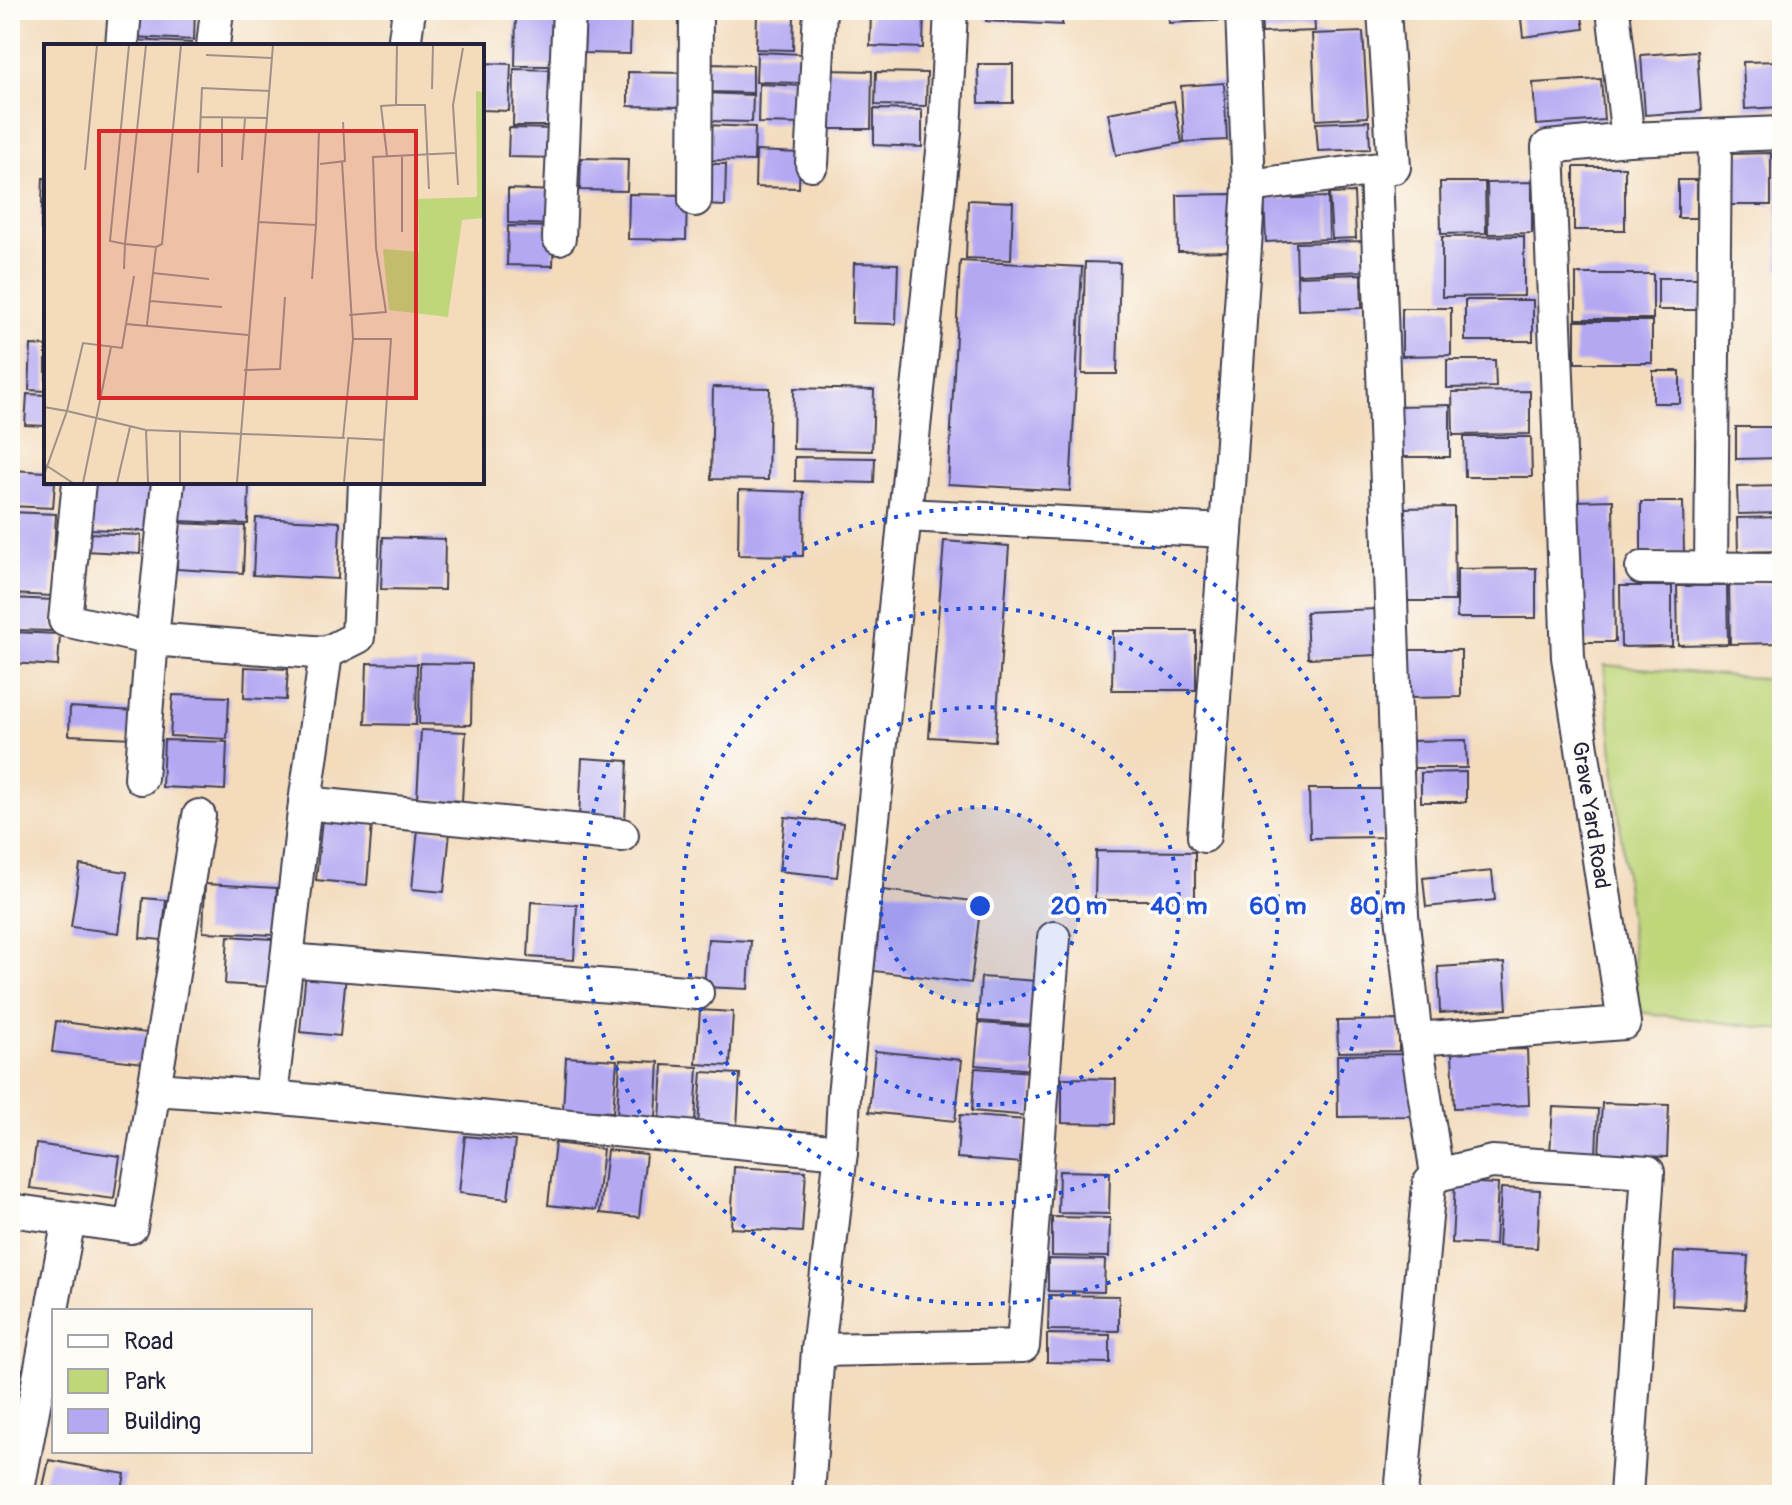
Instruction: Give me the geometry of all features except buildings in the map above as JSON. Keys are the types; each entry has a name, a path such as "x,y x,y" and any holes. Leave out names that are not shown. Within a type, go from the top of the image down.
{"street":[{"path":"122,44 125,10"},
{"path":"213,44 217,10"},
{"path":"404,44 409,10"},
{"path":"559,238 569,10"},
{"path":"695,200 696,10"},
{"path":"812,164 820,10"},
{"path":"808,1495 818,1350 945,132 951,10"},
{"path":"1204,836 1249,186 1242,10"},
{"path":"1249,186 1394,167 1384,10"},
{"path":"1613,10 1628,139 1782,133"},
{"path":"1711,568 1715,136"},
{"name":"Grave Yard Road","path":"1416,1039 1624,1023 1568,657 1548,147 1628,139"},
{"path":"1376,170 1402,915 1416,1039 1437,1175"},
{"path":"79,484 65,620 152,639 326,653 358,637 365,484"},
{"path":"141,778 168,484"},
{"path":"905,515 1226,531"},
{"path":"1642,568 1774,569"},
{"path":"271,1097 305,803 326,653"},
{"path":"305,803 622,835"},
{"path":"10,1210 131,1227 199,816"},
{"path":"818,1350 1023,1346 1054,938"},
{"path":"288,960 697,993"},
{"path":"154,1089 271,1097 841,1152"},
{"path":"1401,1495 1429,1184 1437,1175 1492,1162 1648,1172 1626,1495"},
{"path":"52,1309 69,1219"},
{"path":"17,1495 52,1309"}],"green space":[{"path":"1604,665 1782,680 1782,1030 1639,1012"}]}
